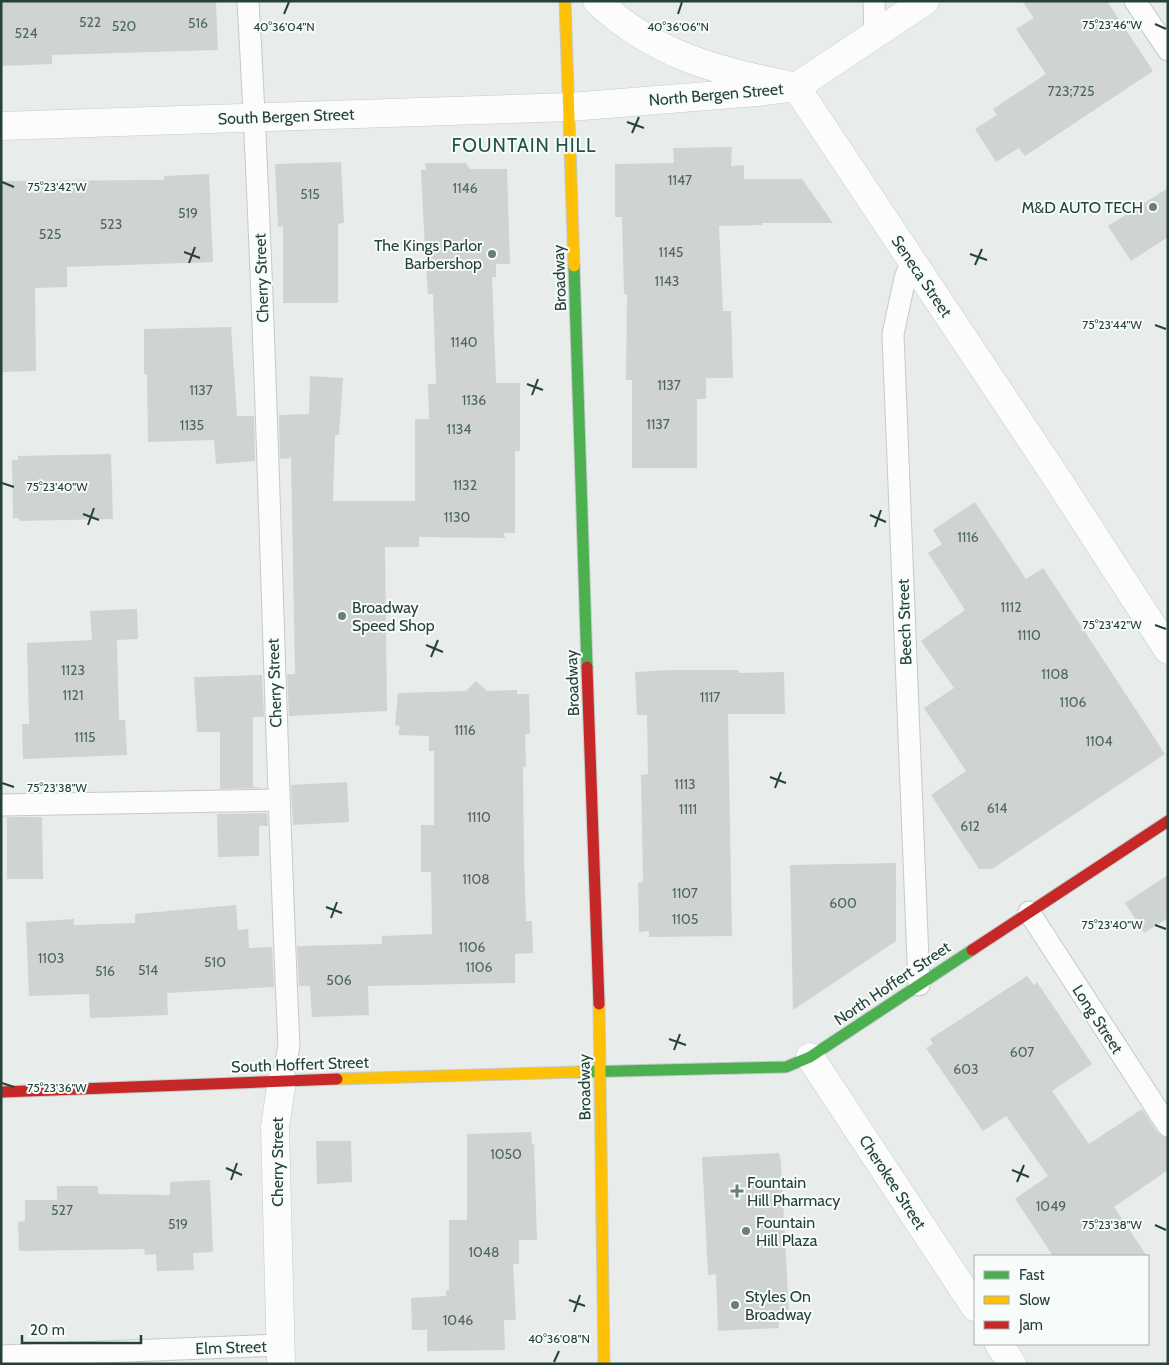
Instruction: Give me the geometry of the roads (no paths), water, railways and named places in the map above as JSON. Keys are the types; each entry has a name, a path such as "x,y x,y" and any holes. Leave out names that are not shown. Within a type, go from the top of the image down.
{"main road":[{"name":"Broadway","path":"566,1 601,1071 604,1364"},
{"name":"North Hoffert Street","path":"601,1071 786,1067 810,1057 1168,821"},
{"name":"South Hoffert Street","path":"1,1092 282,1080 601,1071"}],"street":[{"path":"597,1 617,19 663,48 715,69 796,87"},
{"name":"North Bergen Street","path":"570,107 757,92 796,87 925,1"},
{"name":"Seneca Street","path":"796,87 1058,480 1168,650"},
{"name":"South Bergen Street","path":"1,126 570,107"},
{"name":"Cherokee Street","path":"810,1057 974,1306"},
{"name":"Cherry Street","path":"281,1354 275,1127 282,1080"},
{"path":"1000,1345 1012,1364"}],"lane":[{"name":"Cherry Street","path":"248,1 255,117 278,800 289,1046 282,1080"},
{"path":"874,1 875,35"},
{"path":"1136,1 1168,50"},
{"name":"Beech Street","path":"912,262 905,278 893,334 919,985"},
{"path":"1,805 278,800"},
{"name":"Long Street","path":"1029,912 1168,1126"},
{"name":"Elm Street","path":"1,1356 281,1354"}],"place":[{"name":"M&D AUTO TECH","path":"1153,207"},
{"name":"The Kings Parlor Barbershop","path":"492,254"},
{"name":"Broadway Speed Shop","path":"342,616"},
{"name":"Fountain Hill Pharmacy","path":"737,1191"},
{"name":"Fountain Hill Plaza","path":"746,1231"},
{"name":"Styles On Broadway","path":"735,1305"}],"district":[{"name":"FOUNTAIN HILL","path":"524,145"}]}
